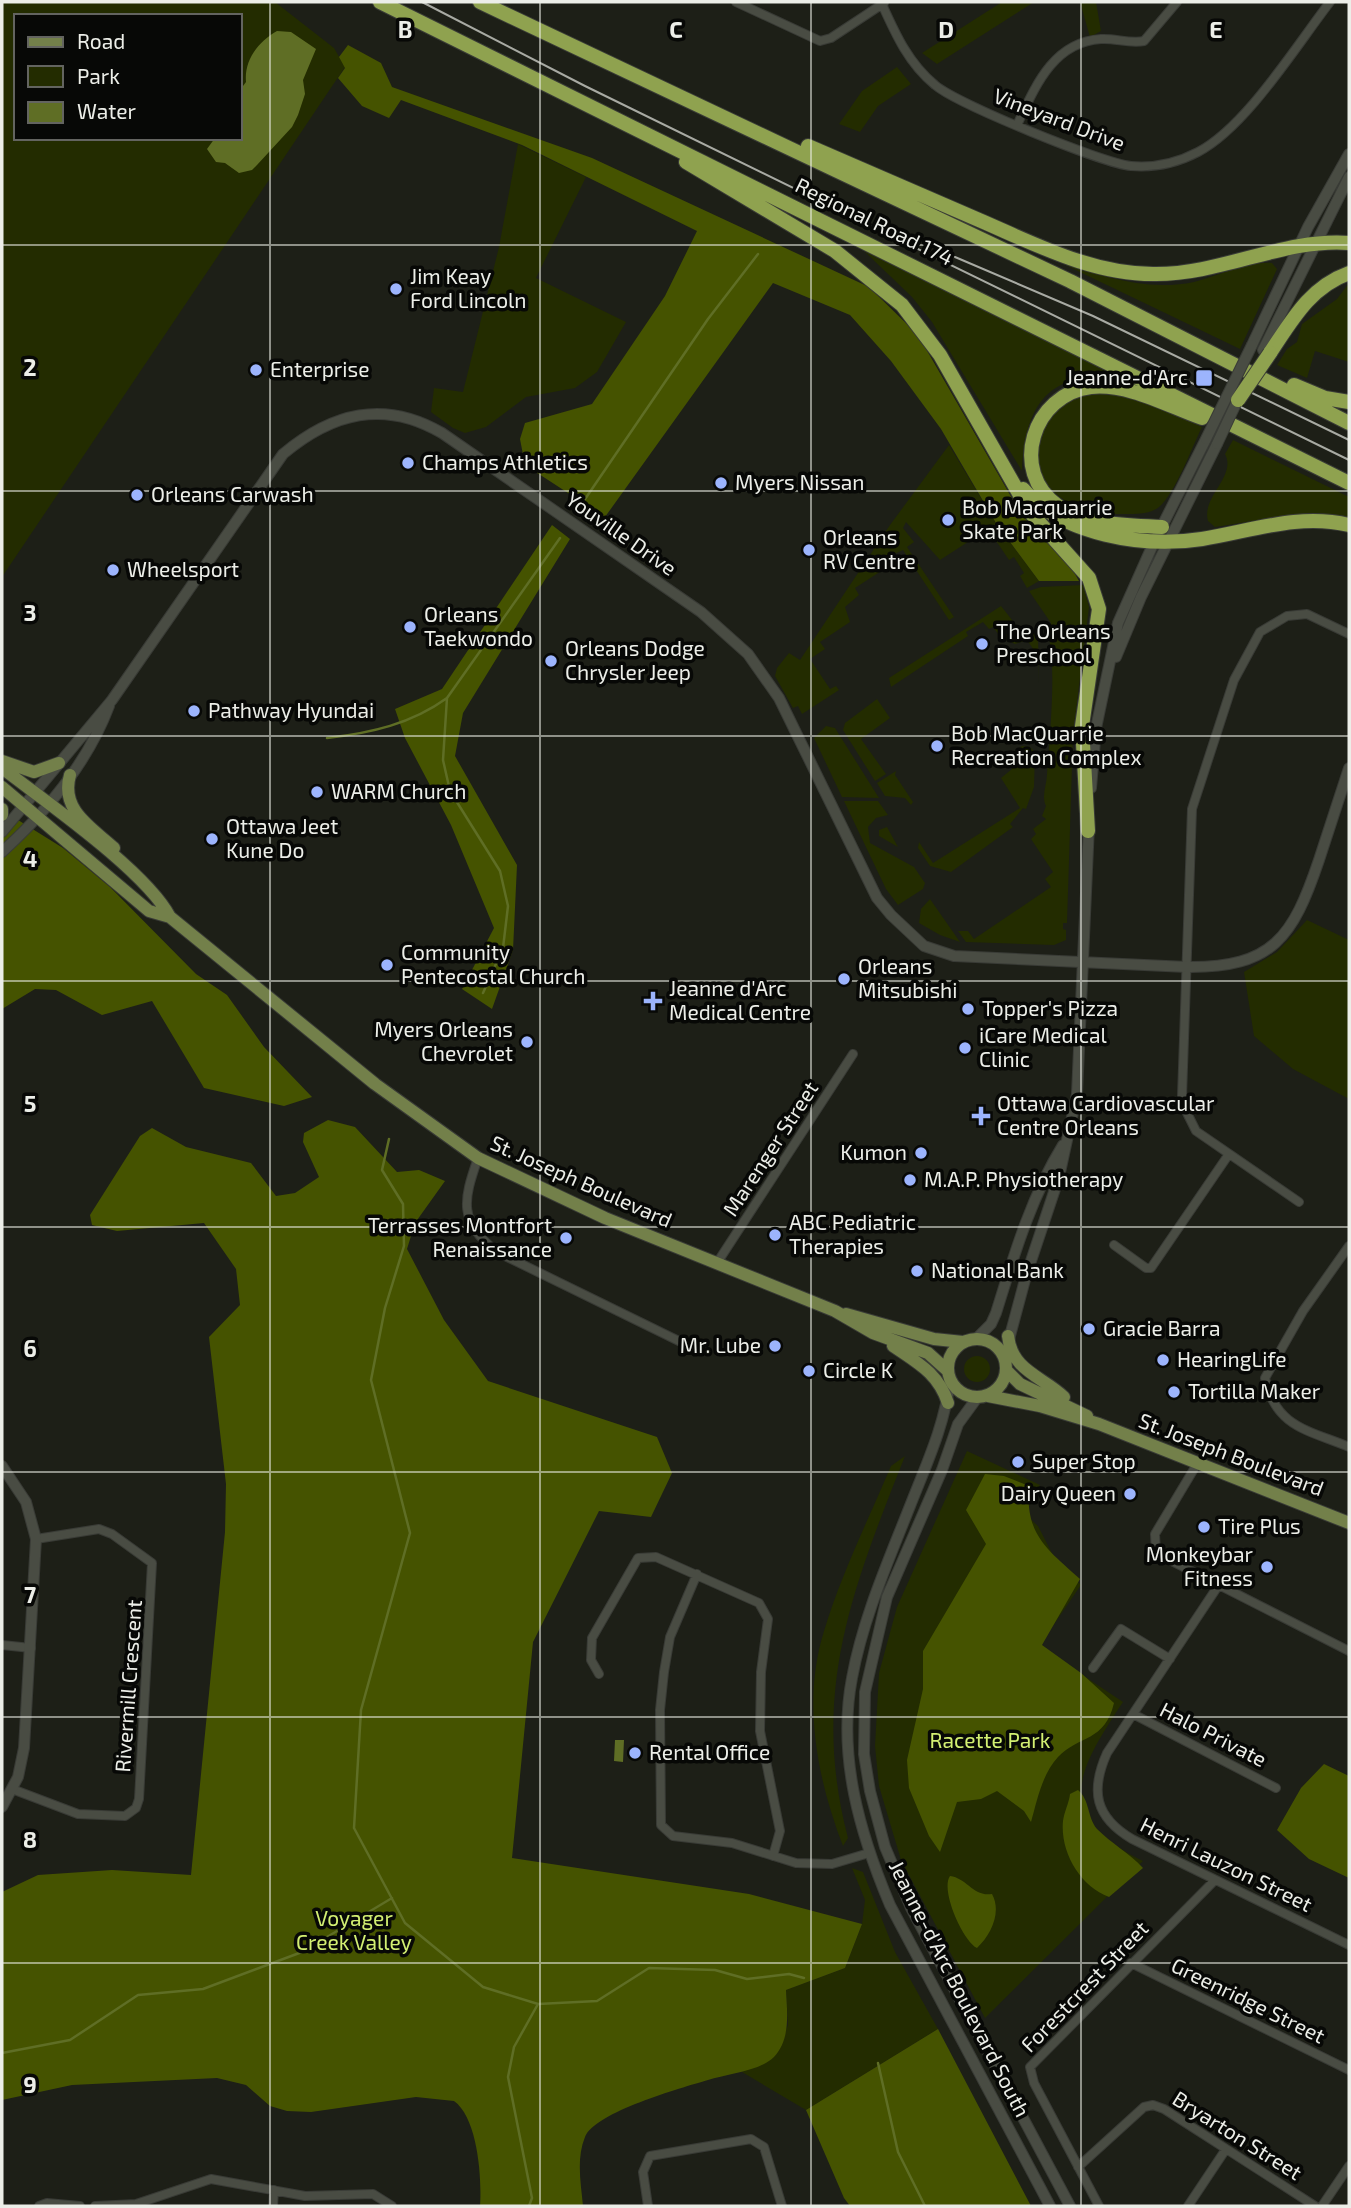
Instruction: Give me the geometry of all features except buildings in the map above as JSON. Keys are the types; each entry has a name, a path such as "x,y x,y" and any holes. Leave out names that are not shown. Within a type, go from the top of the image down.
{"highway":[{"name":"Regional Road 174","path":"380,2 1349,484"},
{"name":"Regional Road 174","path":"487,5 1122,308 1349,423"},
{"path":"487,5 606,61 1090,264 1139,274 1180,274 1316,244 1349,243"},
{"path":"591,106 835,250 884,288 921,327 940,355 1029,511 1081,566 1096,592 1098,621 1082,726 1088,831"},
{"path":"1233,397 1262,350 1311,295 1349,273"},
{"path":"1122,308 1303,389 1349,402"},
{"path":"1162,536 1072,514 1046,495 1033,469 1031,443 1039,419 1060,399 1076,390 1092,387 1125,390 1220,425 1349,484"},
{"path":"999,462 1034,502 1058,519 1092,531 1200,539 1298,520 1349,525"}],"main road":[{"path":"1262,350 1298,248 1349,153"},
{"path":"1262,350 1349,177"},
{"path":"1069,1136 1046,1172 1033,1202 991,1324 951,1354 949,1376 961,1393 983,1397 1001,1385 1008,1336 1059,1177 1069,1136 1080,1071 1088,831 1097,727 1111,668 1162,536 1233,397"},
{"name":"Youville Drive","path":"2,832 36,795 112,700 283,454 317,428 337,419 380,414 425,423 701,612 748,654 779,698 877,898 920,943 954,956 1220,967 1263,953 1288,931 1304,904 1349,768"},
{"path":"1162,536 1212,442"},
{"name":"Youville Drive","path":"2,852 40,816 70,775 100,731 112,700"},
{"path":"2,761 34,772 59,763"},
{"name":"St. Joseph Boulevard","path":"2,768 130,871 158,897 170,917 375,1084 478,1158 605,1218 835,1311 934,1339 970,1340"},
{"path":"70,775 68,799 73,811 121,854 130,871"},
{"name":"St. Joseph Boulevard","path":"2,787 40,816 149,911 170,917"},
{"path":"2,809 2,815"},
{"name":"St. Joseph Boulevard","path":"835,1311 873,1333 928,1353 949,1376"},
{"path":"873,1333 929,1370 943,1388 948,1403"},
{"path":"1008,1336 1012,1355 1019,1364 1077,1410"},
{"path":"970,1340 993,1344 1005,1364"},
{"name":"St. Joseph Boulevard","path":"1005,1364 1020,1384 1077,1410 1099,1424"},
{"name":"Jeanne-d'Arc Boulevard South","path":"949,1376 948,1403 873,1600 852,1679 848,1720 850,1761 855,1801 869,1853 896,1916 1050,2206"},
{"name":"St. Joseph Boulevard","path":"983,1397 1040,1406 1099,1424 1349,1522"},
{"name":"Jeanne-d'Arc Boulevard South","path":"983,1397 957,1424 942,1470 887,1597 867,1676 864,1754 870,1791 885,1847 911,1908 1070,2206"},
{"path":"2,1466 26,1502 36,1539 24,1748 12,1789 2,1807"},
{"path":"869,1853 885,1847"}],"street":[{"path":"736,2 820,41 836,35 883,2"},
{"name":"Vineyard Drive","path":"883,2 904,50 936,86 1018,123 1121,164 1154,166 1186,158 1214,141 1243,112 1330,2"},
{"path":"1018,123 1040,75 1055,60 1075,46 1093,40 1144,41 1177,2"},
{"path":"1299,1202 1196,1130 1185,1110 1182,1096 1192,809 1243,659 1259,632 1287,616 1307,614 1349,634"},
{"name":"Marenger Street","path":"717,1263 853,1054"},
{"path":"1114,1245 1146,1268 1151,1268 1229,1154"},
{"path":"478,1158 465,1195 468,1219 479,1237 497,1252 687,1345"},
{"path":"1349,1246 1303,1311 1265,1378 1269,1396 1283,1417 1293,1424 1349,1447"},
{"path":"1197,1464 1155,1534 1153,1547 1161,1558 1349,1651"},
{"name":"Rivermill Crescent","path":"12,1789 78,1814 118,1817 131,1814 139,1799 152,1563 138,1551 99,1529 36,1539"},
{"path":"599,1674 591,1660 593,1638 634,1562 650,1555 759,1603 768,1619 761,1672 760,1719 766,1769 780,1831 773,1856"},
{"path":"697,1574 670,1637 664,1672 660,1710 662,1762 659,1818 673,1836 732,1843 796,1863 832,1864 869,1853"},
{"name":"Henri Lauzon Street","path":"1218,1586 1133,1714 1099,1771 1097,1789 1101,1808 1119,1831 1349,1945"},
{"path":"1093,1668 1121,1629 1170,1659"},
{"path":"2,1645 31,1648"},
{"name":"Halo Private","path":"1133,1714 1276,1788"},
{"name":"Forestcrest Street","path":"1099,2206 1034,2083 1030,2067 1215,1880"},
{"name":"Greenridge Street","path":"1131,1963 1349,2070"},
{"name":"Bryarton Street","path":"1078,2167 1148,2106 1164,2109 1315,2206"},
{"path":"648,2206 643,2172 650,2156 751,2139 764,2147 782,2206"},
{"path":"1188,2206 1226,2149"},
{"path":"1322,2206 1349,2165"},
{"path":"95,2206 136,2204 211,2179 305,2196 373,2194 392,2206"},
{"path":"273,2206 274,2190"},
{"path":"39,2206 47,2203 80,2206"}],"green space":[{"path":"2,2 275,2 334,48 345,67 2,577"},
{"path":"1002,2 1034,2 937,64 922,53"},
{"path":"1080,2 1096,2 1101,31 1090,37"},
{"path":"348,45 381,63 392,87 592,158 869,287 918,335 1013,500 1067,560 1079,581 1039,581 996,523 941,429 891,361 850,315 773,283 605,517 525,465 520,439 525,423 592,404 665,296 697,231 522,145 401,100 389,118 362,106 338,78 345,68 339,57"},
{"path":"897,67 911,84 878,106 860,132 839,124 862,91"},
{"path":"518,144 586,177 536,278 626,322 597,372 575,388 526,397 486,427 465,433 431,412 434,388 463,392 499,247"},
{"path":"864,251 1119,377 1074,380 1045,397 1028,428 1022,471 932,322 912,297"},
{"path":"1057,261 1124,281 1159,285 1194,282 1252,264 1272,263 1277,269 1240,349"},
{"path":"1349,283 1349,362 1315,351 1307,378 1277,365 1287,349 1297,342 1302,324 1337,299"},
{"path":"1113,391 1170,410 1202,427 1171,492 1159,507 1151,511 1114,514 1083,508 1061,498 1049,487 1042,473 1040,444 1052,415 1076,396"},
{"path":"1233,440 1349,497 1349,518 1330,514 1292,515 1215,527 1208,521 1207,512 1223,479 1227,462 1225,454"},
{"path":"949,445 996,523 1039,581 1027,588 1020,576 1024,573 1014,557 1009,560 988,529 940,560 906,522 903,528 914,542 907,547 954,617 949,620 903,550 888,557 892,564 855,588 859,595 845,607 850,622 820,642 825,649 810,659 830,689 836,686 839,690 802,714 798,706 793,708 775,676 777,668 789,653 800,660 890,525"},
{"path":"552,525 570,539 463,713 455,756 517,865 513,950 492,1009 462,989 494,928 451,825 405,738 395,709 442,689"},
{"path":"1083,585 1089,607 1073,734 1067,923 1063,923 1066,940 1054,945 966,942 958,931 968,931 974,939 1051,887 1045,879 1053,872 1031,839 1036,834 1033,829 1046,819 1042,816 1046,806 1044,794 1050,741 1052,655 1045,628 1051,623 1029,591 1041,587"},
{"path":"1001,606 1016,625 999,635 993,627 989,629 983,622 966,632 968,636 891,687 889,678"},
{"path":"1018,626 1026,639 1035,632 1038,635 1039,684 1038,656 1027,640 1015,644 1002,637"},
{"path":"877,699 890,718 861,739 886,774 875,781 843,730 845,723"},
{"path":"826,726 835,728 879,798 842,797 814,738"},
{"path":"1022,746 1030,747 1035,752 1034,787 1026,809 1023,808 1010,824 1013,827 951,872 930,866 918,848 919,842 933,863 1020,808 1001,778 1012,769 1006,757"},
{"path":"896,771 895,775 913,802 911,805 905,798 885,796 877,783"},
{"path":"844,801 878,801 888,815 876,818 868,827 870,843 914,867 925,883 923,889 898,905 886,889"},
{"path":"2,810 63,848 110,887 196,974 227,995 264,1047 312,1097 284,1106 204,1088 152,1001 102,1015 56,990 35,989 2,1009"},
{"path":"887,827 898,847 879,836 879,830"},
{"path":"930,899 960,942 919,923 921,909"},
{"path":"1307,920 1349,940 1349,1099 1293,1069 1254,1036 1244,972 1277,952"},
{"name":"Voyager Creek Valley","path":"328,1120 355,1127 397,1172 419,1170 445,1181 415,1223 407,1249 444,1320 488,1381 657,1437 672,1473 651,1517 599,1511 533,1642 512,1858 749,1894 862,1924 845,1968 786,1990 786,2034 779,2050 768,2062 640,2102 592,2128 582,2145 580,2172 583,2206 480,2206 477,2150 468,2121 454,2101 416,2097 311,2112 287,2111 270,2106 246,2085 217,2078 72,2085 2,2100 2,1892 38,1875 112,1870 191,1875 225,1532 226,1484 209,1337 240,1305 236,1269 204,1223 117,1231 92,1225 90,1215 140,1136 152,1128 186,1147 251,1163 276,1196 295,1193 319,1177 303,1142 304,1133"},
{"path":"977,1356 986,1360 990,1369 986,1378 977,1382 968,1378 964,1369 968,1360"},
{"name":"Racette Park","path":"967,1451 1040,1485 1025,1514 1038,1526 1057,1563 1081,1585 1039,1646 1123,1702 1094,1750 1085,1771 1081,1791 1084,1809 1095,1827 1114,1844 1143,1861 985,2018 901,1860 879,1786 875,1746 879,1673 897,1607"},
{"path":"905,1456 868,1552 842,1643 835,1689 833,1736 837,1785 848,1838 843,1846 826,1794 815,1740 813,1712 817,1658 831,1610 864,1527 891,1466"},
{"path":"985,1474 1004,1476 1029,1486 1031,1517 1041,1540 1080,1579 1042,1645 1081,1673 1114,1703 1110,1716 1098,1731 1066,1750 1052,1764 1041,1788 1031,1822 1024,1811 997,1791 981,1799 957,1802 940,1852 929,1836 909,1788 907,1760 923,1689 923,1651 986,1544 966,1510"},
{"path":"1324,1764 1349,1776 1349,1878 1309,1859 1277,1830 1301,1788"},
{"path":"1078,1790 1085,1799 1097,1829 1143,1868 1109,1897 1089,1885 1081,1876 1074,1867 1065,1844 1064,1818 1070,1794"},
{"path":"852,1868 863,1872 895,1952 938,2029 806,2110 742,2072 774,2057 788,2025 786,1990 845,1968 862,1924 865,1900"},
{"path":"950,1876 980,1893 992,1894 995,1901 994,1923 977,1948 965,1936 954,1915 948,1892"},
{"path":"938,2029 1031,2206 850,2206 844,2198 806,2110"}],"water":[{"path":"277,31 291,32 316,49 303,80 305,94 292,127 252,170 239,173 225,163 216,162 207,149 214,140 242,140 242,87 246,82 250,59 264,41"},
{"path":"615,1740 624,1740 623,1762 614,1761"}],"waterway":[{"path":"581,505 708,319 758,254"},
{"path":"483,993 503,948 508,906 500,871 450,791 443,760 447,698 560,538"},
{"path":"327,738 390,726 419,715 447,698"},
{"path":"389,1139 382,1170 403,1204 404,1246 385,1308 371,1380 410,1533 361,1710 354,1828 405,1923 483,1987 538,2004 597,2001 649,1968 715,1970 747,1979 789,1974 804,1978"},
{"path":"2,2053 70,2040 138,1995 203,1989 302,1952 392,1898"},
{"path":"529,2206 532,2198 508,2077 514,2047 538,2004"},
{"path":"878,2063 898,2152 925,2206"}],"tram line":[{"path":"422,2 585,86 1349,460"},
{"path":"955,257 1093,316 1349,440"}],"place":[{"name":"Jim Keay Ford Lincoln","path":"396,289"},
{"name":"Enterprise","path":"256,370"},
{"name":"Jeanne-d'Arc","path":"1204,378"},
{"name":"Champs Athletics","path":"408,463"},
{"name":"Myers Nissan","path":"721,483"},
{"name":"Orleans Carwash","path":"137,495"},
{"name":"Bob Macquarrie Skate Park","path":"948,520"},
{"name":"Orleans RV Centre","path":"809,550"},
{"name":"Wheelsport","path":"113,570"},
{"name":"Orleans Taekwondo","path":"410,627"},
{"name":"The Orleans Preschool","path":"982,644"},
{"name":"Orleans Dodge Chrysler Jeep","path":"551,661"},
{"name":"Pathway Hyundai","path":"194,711"},
{"name":"Bob MacQuarrie Recreation Complex","path":"937,746"},
{"name":"WARM Church","path":"317,792"},
{"name":"Ottawa Jeet Kune Do","path":"212,839"},
{"name":"Community Pentecostal Church","path":"387,965"},
{"name":"Orleans Mitsubishi","path":"844,979"},
{"name":"Jeanne d'Arc Medical Centre","path":"653,1001"},
{"name":"Topper's Pizza","path":"968,1009"},
{"name":"Myers Orleans Chevrolet","path":"527,1042"},
{"name":"iCare Medical Clinic","path":"965,1048"},
{"name":"Ottawa Cardiovascular Centre Orleans","path":"981,1116"},
{"name":"Kumon","path":"921,1153"},
{"name":"M.A.P. Physiotherapy","path":"910,1180"},
{"name":"ABC Pediatric Therapies","path":"775,1235"},
{"name":"Terrasses Montfort Renaissance","path":"566,1238"},
{"name":"National Bank","path":"917,1271"},
{"name":"Gracie Barra","path":"1089,1329"},
{"name":"Mr. Lube","path":"775,1346"},
{"name":"HearingLife","path":"1163,1360"},
{"name":"Circle K","path":"809,1371"},
{"name":"Tortilla Maker","path":"1174,1392"},
{"name":"Super Stop","path":"1018,1462"},
{"name":"Dairy Queen","path":"1130,1494"},
{"name":"Tire Plus","path":"1204,1527"},
{"name":"Monkeybar Fitness","path":"1267,1567"},
{"name":"Rental Office","path":"635,1753"}]}
